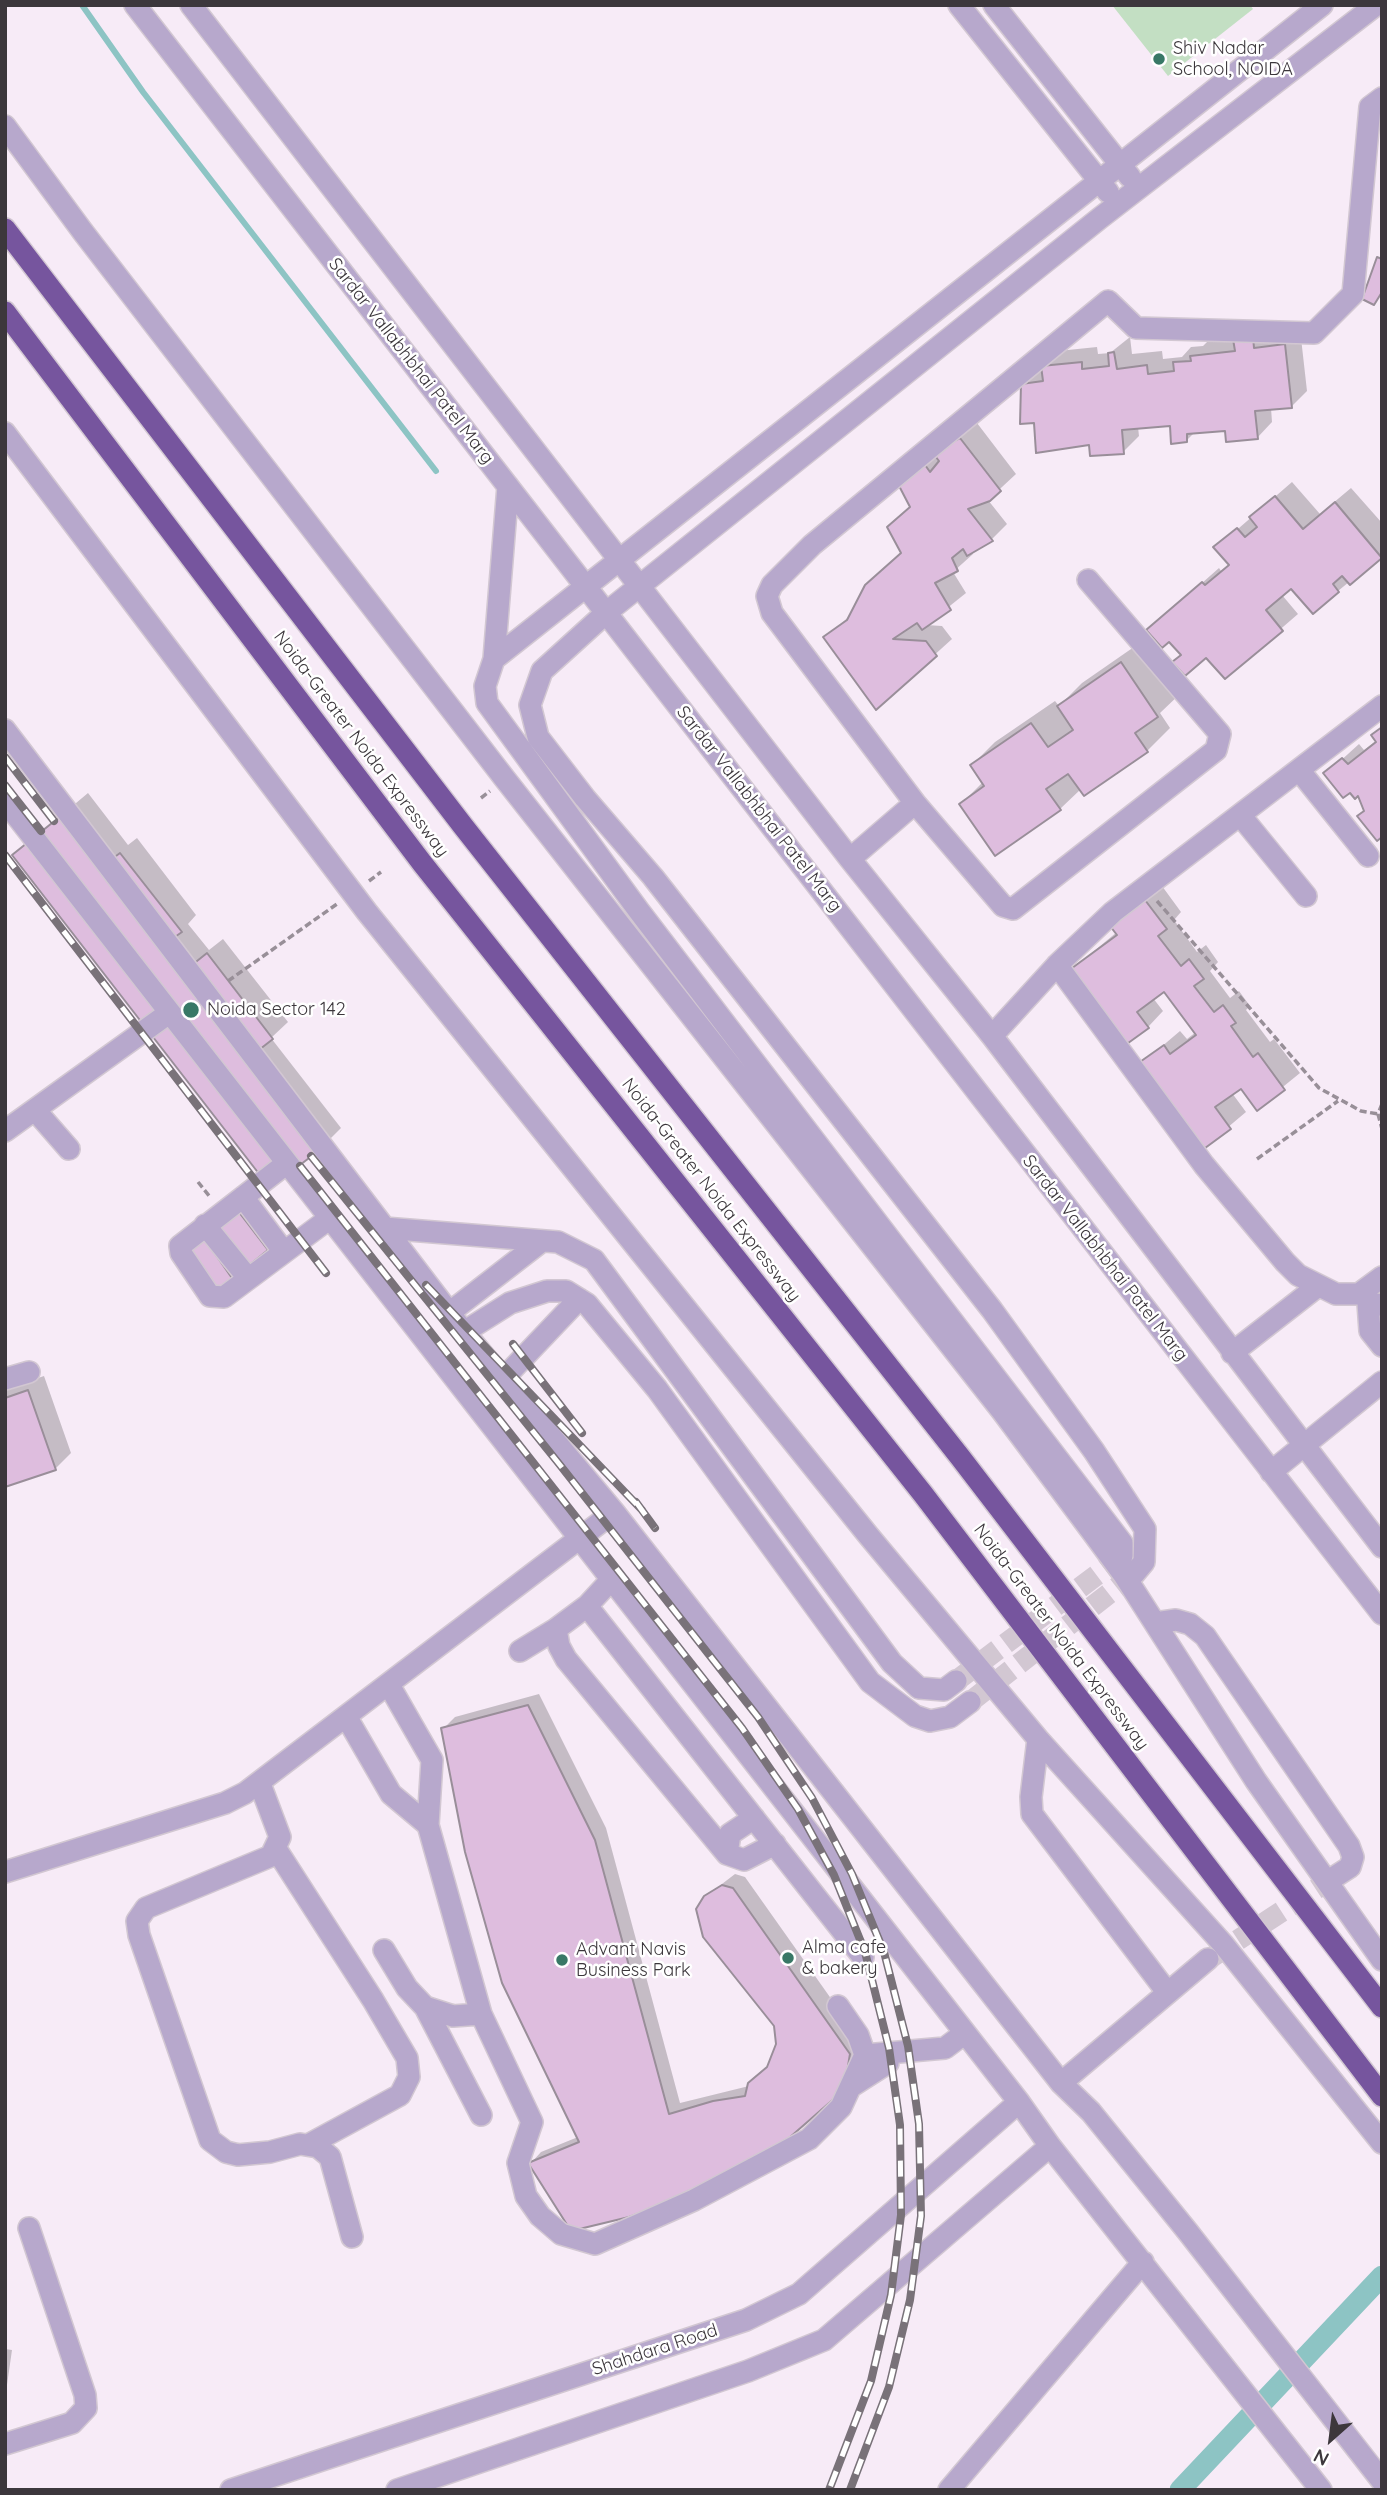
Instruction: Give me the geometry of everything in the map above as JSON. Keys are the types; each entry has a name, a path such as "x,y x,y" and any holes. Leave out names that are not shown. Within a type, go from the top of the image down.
{"highway":[{"name":"Noida-Greater Noida Expressway","path":"5,229 463,826 960,1457 1380,2006"},
{"name":"Noida-Greater Noida Expressway","path":"5,312 422,863 923,1494 1382,2096"}],"street":[{"name":"Sardar Vallabhbhai Patel Marg","path":"135,5 1382,1614"},
{"path":"191,5 850,859 992,1037 1382,1547"},
{"path":"960,5 1117,205"},
{"path":"994,5 1139,188"},
{"path":"494,659 1322,5"},
{"path":"1134,1574 1144,1562 1145,1529 1094,1451 992,1310 653,877 585,798 538,737 530,705 542,671 607,612 1117,205 1377,5"},
{"path":"1087,580 1220,734 1216,750 1013,909 1003,906 915,803 772,613 767,596 772,585 822,537 1108,301 1136,328 1314,333 1353,295 1370,107 1382,98"},
{"path":"5,126 83,232 505,779 1002,1411 1124,1575 1256,1781 1382,1960"},
{"path":"5,433 352,893 851,1513 1038,1739 1223,1944 1318,2058 1382,2143"},
{"path":"508,486 494,659 485,686 487,703 639,911 1122,1543 1122,1556"},
{"path":"992,1037 1057,965 1113,912 1382,706"},
{"path":"5,730 449,1313 614,1512 1062,2083 1091,2112 1188,2232 1378,2475"},
{"path":"1299,770 1368,856"},
{"path":"5,801 610,1581 1019,2102 1050,2146 1321,2490"},
{"path":"850,859 915,803"},
{"path":"1240,815 1306,896"},
{"path":"1057,965 1204,1165 1285,1262 1318,1286 1336,1294 1370,1300"},
{"path":"5,1131 169,1013"},
{"path":"35,1110 69,1149"},
{"path":"287,1163 183,1242 180,1250 211,1296 224,1297 330,1218"},
{"path":"243,1197 284,1252"},
{"path":"205,1226 248,1278"},
{"path":"384,1228 558,1242 594,1260 892,1663 919,1688 944,1690 956,1681"},
{"path":"449,1313 542,1241"},
{"path":"1382,1277 1370,1300 1370,1331 1382,1346"},
{"path":"1232,1353 1318,1286"},
{"path":"464,1332 510,1303 547,1291 566,1291 587,1304 657,1389 870,1682 915,1716 930,1721 950,1717 970,1702"},
{"path":"503,1379 579,1299"},
{"path":"5,1379 29,1372"},
{"path":"1270,1472 1382,1382"},
{"path":"5,1872 225,1803 260,1784 614,1512"},
{"path":"520,1651 587,1606 610,1581"},
{"path":"587,1606 863,1957"},
{"path":"1155,1623 1176,1620 1190,1624 1205,1636 1349,1846 1353,1857 1350,1867 1336,1876"},
{"path":"556,1629 559,1646 566,1659 727,1854 744,1860 775,1844"},
{"path":"389,1685 432,1759 428,1825 481,2014 532,2122 518,2163 526,2196 540,2216 561,2234 594,2244 694,2200 809,2138 841,2106 864,2055 858,2035 838,2006"},
{"path":"347,1718 391,1794 428,1825"},
{"path":"1038,1739 1031,1797 1032,1814 1167,1992"},
{"path":"260,1784 280,1837 271,1856 146,1908 137,1921 139,1935 210,2140 226,2152 237,2155 310,2144 400,2095 409,2077 407,2058 276,1849"},
{"path":"727,1854 730,1834 754,1818"},
{"path":"384,1950 407,1988 425,2007 481,2115"},
{"path":"1062,2083 1208,1959"},
{"path":"425,2007 453,2016 481,2014"},
{"path":"864,2055 945,2048 965,2034"},
{"path":"852,2086 888,2063"},
{"name":"Shahdara Road","path":"231,2490 756,2315 799,2294 1019,2102"},
{"path":"310,2144 330,2157 352,2237"},
{"path":"397,2490 748,2371 824,2340 1050,2146"},
{"path":"5,2444 72,2423 86,2408 85,2395 29,2228"},
{"path":"949,2490 1148,2268"}],"path":[{"path":"229,981 381,873"},
{"path":"1145,887 1319,1088 1338,1101 1361,1111 1378,1114"},
{"path":"1257,1159 1338,1101"},
{"path":"1382,1104 1378,1114 1382,1129"}],"green space":[{"path":"1112,5 1250,5 1253,9 1168,76"}],"building":[{"path":"1377,257 1382,259 1382,292 1374,305 1362,299"},
{"path":"1253,336 1254,348 1285,344 1292,408 1255,411 1258,439 1226,442 1225,431 1187,434 1187,442 1171,444 1170,426 1122,430 1124,454 1090,456 1089,445 1036,453 1034,423 1020,424 1021,384 1043,381 1041,366 1082,362 1082,369 1109,366 1108,353 1114,352 1117,369 1147,365 1148,374 1174,371 1173,362 1191,361 1190,356 1235,351 1233,339"},
{"path":"960,438 1001,491 990,501 968,509 993,541 967,556 963,549 952,558 958,571 935,583 951,610 922,630 917,623 893,639 926,641 937,656 876,710 823,637 847,620 865,585 901,553 887,527 910,507 897,482 923,462 930,472 939,461 932,452"},
{"path":"1275,496 1303,529 1335,502 1382,558 1350,585 1342,576 1333,584 1339,592 1313,614 1291,589 1266,610 1283,631 1225,679 1206,658 1185,676 1172,662 1181,655 1169,642 1162,648 1146,630 1202,582 1205,585 1229,565 1213,547 1237,528 1245,537 1257,527 1249,517"},
{"path":"1121,662 1158,717 1135,733 1148,752 1084,796 1068,774 1046,789 1061,810 995,856 959,804 984,786 970,765 1031,723 1048,747 1073,730 1057,706"},
{"path":"1382,727 1382,837 1377,841 1357,816 1364,811 1358,796 1355,799 1350,793 1343,798 1323,773 1342,758 1348,764 1376,742 1371,735"},
{"name":"Noida Sector 142","path":"72,807 112,859 120,853 182,932 172,939 192,965 207,953 273,1039 255,1053 326,1145 270,1188 12,855"},
{"path":"1145,900 1167,929 1158,936 1181,966 1189,959 1204,979 1194,986 1214,1012 1223,1005 1236,1023 1231,1026 1253,1057 1258,1053 1285,1090 1257,1111 1241,1089 1215,1107 1231,1129 1201,1151 1137,1064 1164,1045 1170,1054 1196,1035 1164,992 1137,1012 1149,1028 1124,1046 1068,971 1117,935 1110,926"},
{"path":"235,1207 268,1250 247,1267 214,1224"},
{"path":"202,1235 234,1281 216,1294 184,1248"},
{"path":"28,1390 56,1470 5,1487 5,1398"},
{"name":"Advant Navis Business Park","path":"528,1705 595,1840 669,2114 713,2101 745,2096 748,2083 767,2067 776,2044 774,2026 703,1937 696,1909 704,1896 722,1885 733,1888 850,2054 844,2090 781,2145 670,2202 629,2217 571,2231 528,2163 579,2142 502,1983 465,1852 441,1728"}],"waterway":[{"path":"82,5 143,92 436,471"},
{"path":"1180,2490 1382,2276"}],"tunnel":[{"path":"956,1681 1122,1556"},
{"path":"970,1702 1134,1574"},
{"path":"1212,1957 1336,1876"}],"railway":[{"path":"5,757 54,821"},
{"path":"5,785 41,831"},
{"path":"5,855 326,1273"},
{"path":"311,1156 560,1465 758,1717 812,1798 852,1874 884,1952 908,2046 919,2124 921,2216 910,2300 889,2387 850,2490"},
{"path":"300,1166 742,1728 798,1809 834,1875 865,1952 889,2048 900,2125 901,2215 891,2295 871,2381 829,2490"},
{"path":"426,1285 642,1510"},
{"path":"513,1344 582,1433"},
{"path":"636,1502 655,1528"}],"place":[{"name":"Shiv Nadar School, NOIDA","path":"1159,59"},
{"name":"Noida Sector 142","path":"191,1010"},
{"name":"Alma cafe & bakery","path":"788,1958"},
{"name":"Advant Navis Business Park","path":"562,1960"}]}
